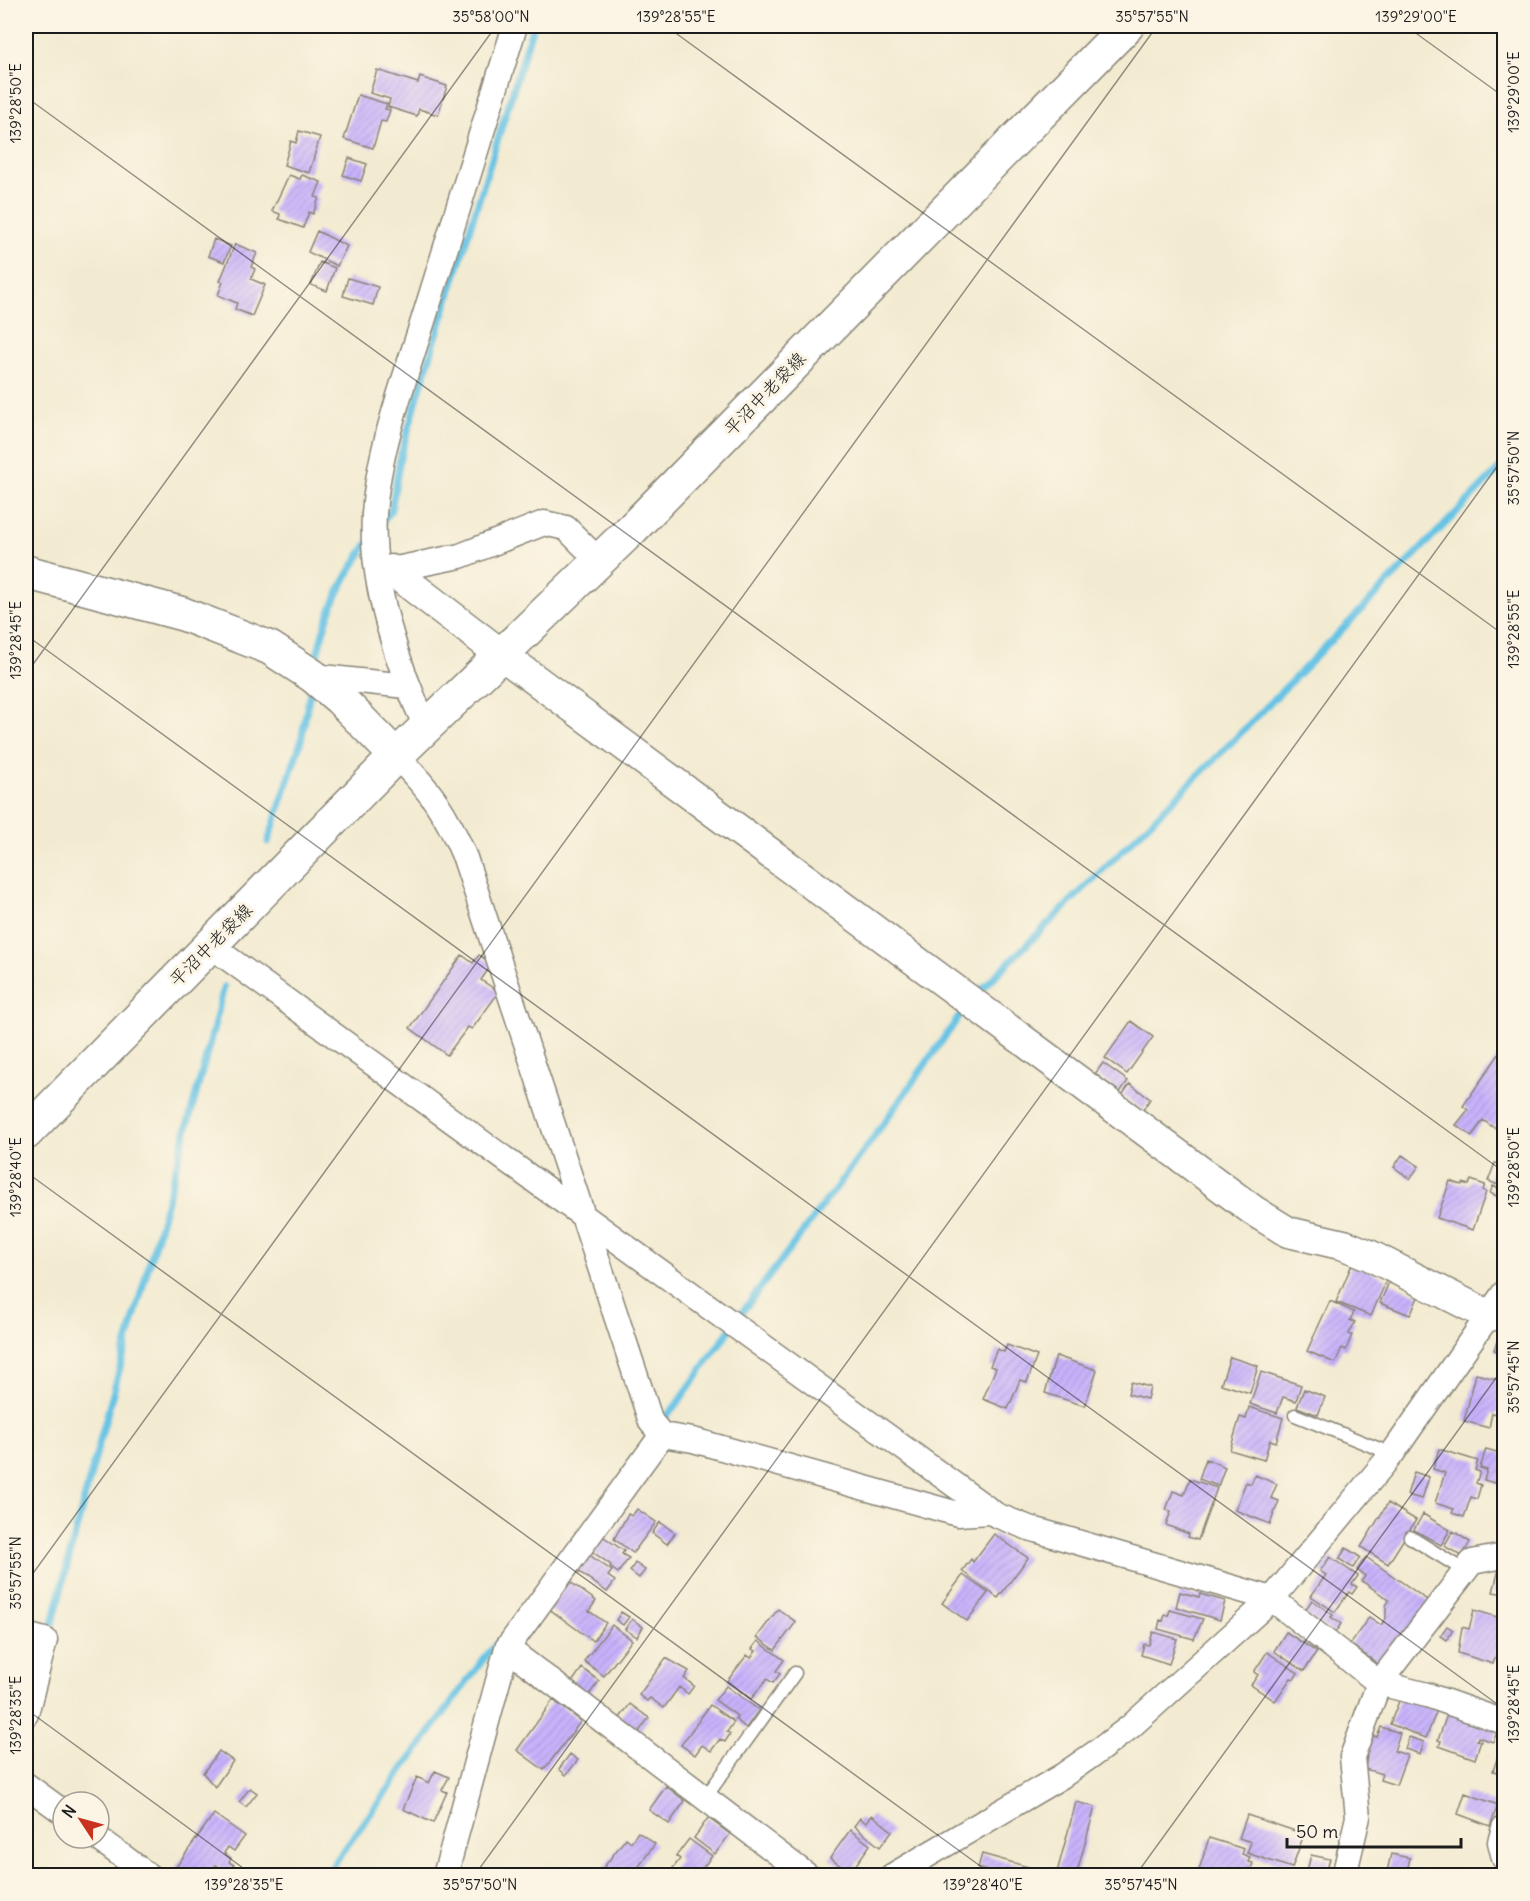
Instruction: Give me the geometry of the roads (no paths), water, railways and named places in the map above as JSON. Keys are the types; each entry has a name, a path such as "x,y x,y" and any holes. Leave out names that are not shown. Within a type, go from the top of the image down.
{"main road":[{"name":"平沼中老袋線","path":"26,1133 396,756 427,729 599,561 1127,26"},
{"path":"26,572 183,614 270,648 313,676 339,698 396,756"}],"street":[{"path":"427,729 406,686 374,514 388,434 515,26"},
{"path":"385,572 460,556 544,523 566,528 599,561"},
{"path":"385,572 1254,1211 1288,1233 1344,1245 1500,1310 1392,1454 1272,1599 1122,1733 1062,1776 892,1875"},
{"path":"313,676 406,686"},
{"path":"396,756 433,796 449,820 465,858 651,1422 662,1435 693,1440 958,1514 990,1512"},
{"path":"211,946 990,1512 1029,1528 1272,1599 1379,1683 1427,1695 1504,1722"},
{"path":"445,1875 507,1648 662,1435"},
{"path":"1344,1875 1358,1817 1352,1757 1379,1683 1472,1562 1504,1556"},
{"path":"26,1635 45,1640 26,1714"},
{"path":"507,1648 808,1875"},
{"path":"26,1785 51,1803"},
{"path":"1504,1828 1500,1842 1504,1858"},
{"path":"111,1847 149,1875"}],"lane":[{"path":"1295,1415 1392,1454"},
{"path":"1410,1537 1465,1571"},
{"path":"705,1798 795,1673"}],"waterway":[{"path":"381,524 391,510 400,458 420,389 533,26"},
{"path":"975,996 1232,742 1504,464"},
{"path":"315,666 323,632 334,601 368,543"},
{"path":"268,842 301,741 311,686"},
{"path":"53,1623 94,1463 224,987"},
{"path":"658,1426 677,1404 743,1311 866,1148 966,1007"},
{"path":"325,1876 485,1657 501,1640"}]}
